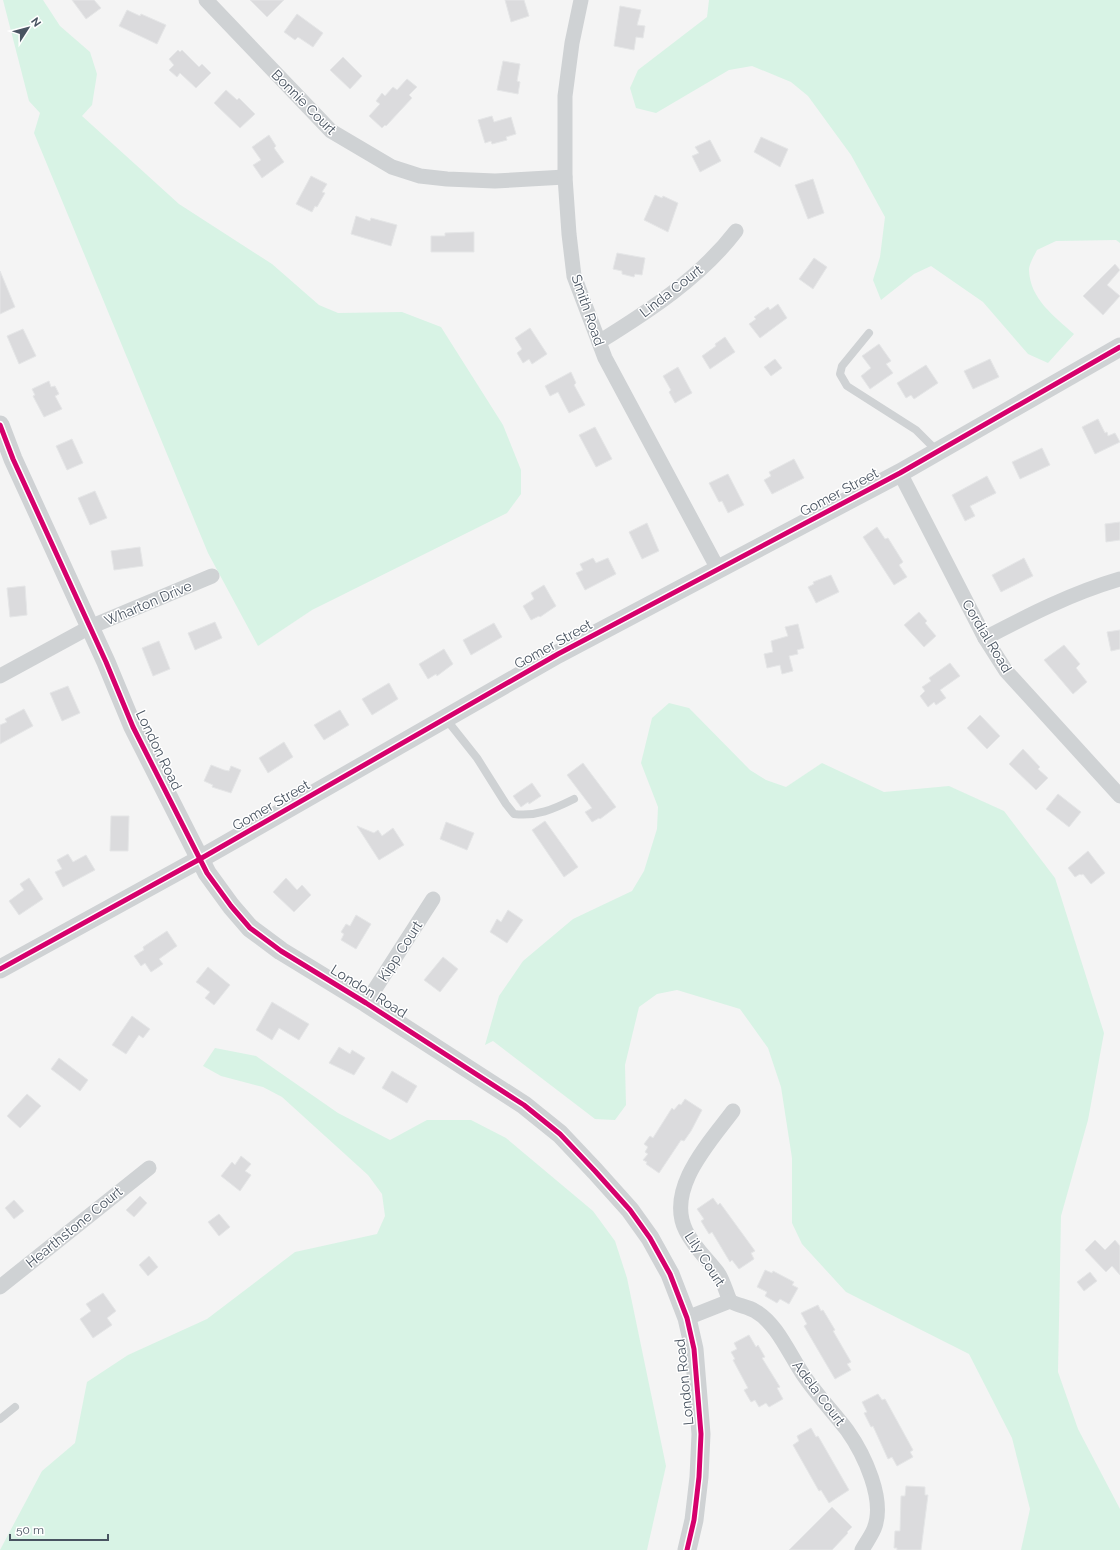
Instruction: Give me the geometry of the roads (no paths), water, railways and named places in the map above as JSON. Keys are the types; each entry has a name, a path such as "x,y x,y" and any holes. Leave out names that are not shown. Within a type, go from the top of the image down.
{"street":[{"name":"Bonnie Court","path":"206,0 331,131 392,167 420,176 447,179 495,181 565,177"},
{"name":"Smith Road","path":"581,0 572,43 565,96 565,177 574,276 605,358 718,569"},
{"name":"Linda Court","path":"599,342 677,290 723,248 736,231"},
{"name":"Gomer Street","path":"0,969 200,859 558,654 900,473 1120,347"},
{"name":"London Road","path":"0,425 13,459 106,662 133,727 207,873 231,906 250,928 281,951 366,1003 502,1090 560,1134 610,1188 650,1238 670,1274 687,1318 694,1349 701,1434 699,1477 694,1520 687,1550"},
{"name":"Cordial Road","path":"900,473 985,638 1006,671 1120,796"},
{"name":"Wharton Drive","path":"0,676 90,627 212,576"},
{"path":"985,638 1046,606 1093,587 1120,579"},
{"name":"Kipp Court","path":"366,1003 434,899"},
{"name":"Lily Court","path":"730,1301 719,1274 705,1260 686,1230 682,1214 681,1198 687,1178 697,1159 733,1111"},
{"name":"Hearthstone Court","path":"0,1287 149,1168"},
{"path":"687,1318 730,1301"},
{"name":"Adela Court","path":"730,1301 738,1306 755,1311 781,1338 804,1376 848,1431 861,1452 878,1501 875,1528 862,1550"}],"lane":[{"path":"870,332 842,366 840,374 847,386 916,430 938,452"},
{"path":"446,719 477,758 514,814 525,816 540,813 574,799"},
{"path":"0,1419 15,1407"}]}
